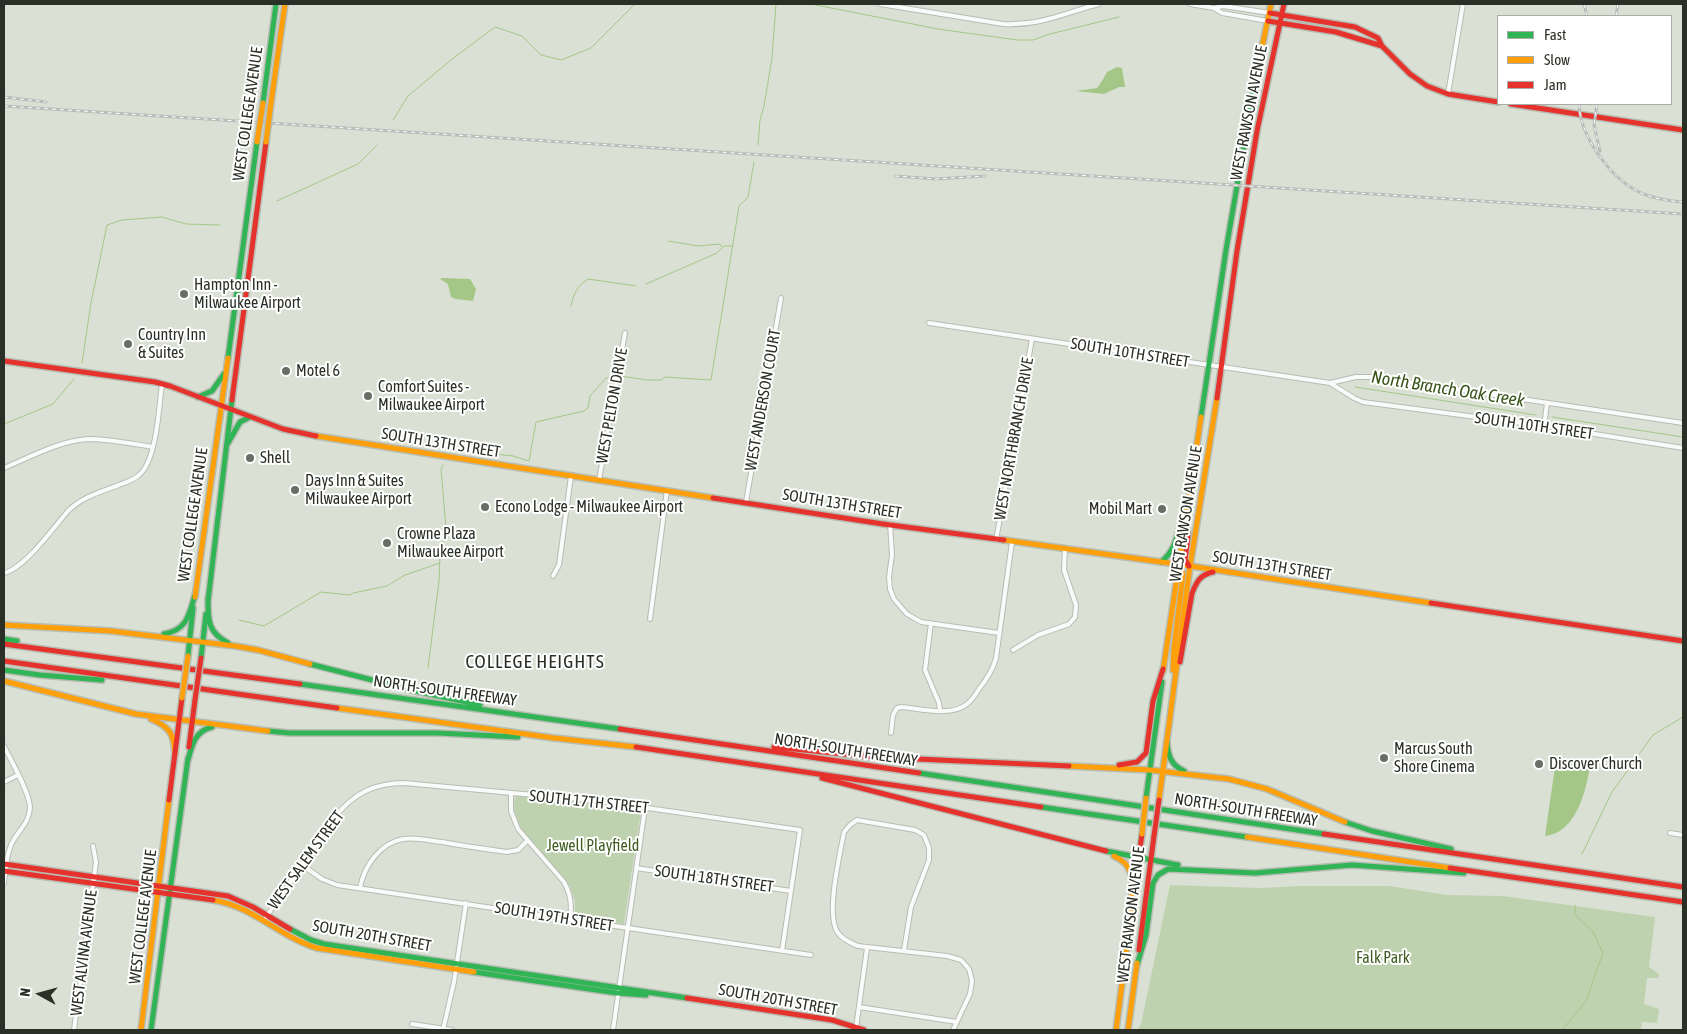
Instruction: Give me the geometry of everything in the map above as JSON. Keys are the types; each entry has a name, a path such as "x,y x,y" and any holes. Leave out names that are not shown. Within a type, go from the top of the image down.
{"main road":[{"name":"WEST COLLEGE AVENUE","path":"141,1030 189,641 276,4"},
{"name":"WEST COLLEGE AVENUE","path":"151,1030 193,722 226,448 285,4"},
{"name":"WEST RAWSON AVENUE","path":"1116,1030 1178,565 1233,211 1253,92 1271,4"},
{"name":"WEST RAWSON AVENUE","path":"1128,1030 1190,566 1209,454 1237,252 1250,171 1284,4"},
{"path":"1270,12 1355,27 1378,38 1382,46 1421,82 1434,89 1448,94 1497,102"},
{"path":"1268,21 1345,34 1360,38 1374,46 1382,46"},
{"path":"1518,105 1683,130"},
{"name":"SOUTH 13TH STREET","path":"4,361 162,384 283,429 317,437 996,540 1190,566 1683,641"},
{"path":"198,397 212,391 225,374 235,378"},
{"path":"226,448 240,422 250,417"},
{"path":"1197,452 1209,454"},
{"path":"1161,562 1168,558 1177,539 1181,518 1189,499 1202,498"},
{"path":"1186,519 1188,537 1185,560 1190,566"},
{"path":"1174,682 1174,648 1183,574 1178,565"},
{"path":"1174,682 1184,647 1191,591 1202,575 1221,571"},
{"path":"147,634 168,634 178,631 186,621 195,596"},
{"path":"208,598 208,617 211,630 220,640 235,646"},
{"path":"4,626 147,634 235,646 258,650 412,690 520,714"},
{"path":"4,639 120,660"},
{"name":"NORTH-SOUTH FREEWAY","path":"4,644 520,714 1683,888"},
{"name":"NORTH-SOUTH FREEWAY","path":"4,661 554,738 642,748 1683,902"},
{"path":"1080,766 1129,764 1137,762 1144,756 1147,748 1154,701 1163,669"},
{"path":"4,670 40,675 155,683"},
{"path":"4,681 136,714 228,727 289,733 437,733 554,738"},
{"path":"136,714 160,723 169,730 174,741 175,754"},
{"path":"188,760 195,739 200,732 210,727 228,727"},
{"path":"1167,742 1168,755 1172,764 1194,775"},
{"path":"731,746 759,746 874,758 1150,770 1229,779 1254,785 1372,831 1508,862"},
{"path":"774,767 940,808 1090,848 1138,859 1208,870"},
{"path":"1090,848 1121,859 1129,865 1132,880 1132,902"},
{"name":"SOUTH 20TH STREET","path":"5,864 228,896 240,900 265,917"},
{"path":"1137,965 1146,935 1153,883 1156,877 1164,870 1172,868 1256,873 1352,865 1524,877"},
{"name":"SOUTH 20TH STREET","path":"5,871 226,902 265,917 314,941 456,966 618,991 657,994 832,1020 864,1030"}],"street":[{"path":"880,4 1012,24 1030,24 1050,20 1099,4"},
{"path":"1190,4 1214,8 1223,6 1270,12"},
{"path":"1448,94 1463,4"},
{"path":"1214,8 1222,13 1268,21"},
{"name":"WEST ANDERSON COURT","path":"746,502 780,298"},
{"name":"SOUTH 10TH STREET","path":"929,323 1330,383 1356,377 1374,376 1683,423"},
{"name":"WEST PELTON DRIVE","path":"599,480 625,333"},
{"name":"WEST NORTHBRANCH DRIVE","path":"996,540 1032,339"},
{"name":"SOUTH 10TH STREET","path":"1330,383 1363,402 1544,426 1683,448"},
{"path":"4,573 22,563 76,503 140,475 148,464 153,447 162,384"},
{"path":"1544,426 1547,402"},
{"path":"4,468 57,446 77,440 98,440 153,447"},
{"path":"554,576 559,565 571,476"},
{"path":"650,619 667,490"},
{"path":"890,524 892,555 889,578 890,589 894,599 907,614 915,620 1000,633"},
{"path":"891,733 893,715 899,707 954,710 971,700 985,681 994,664 1012,542"},
{"path":"1013,650 1038,635 1070,624 1075,617 1076,605 1064,570 1065,548"},
{"path":"931,623 924,667 939,703 940,710"},
{"path":"4,746 27,795 29,811 25,824 11,846 5,864 4,883"},
{"path":"4,782 18,775"},
{"name":"SOUTH 17TH STREET","path":"376,786 404,783 599,801 800,830 791,891"},
{"name":"WEST SALEM STREET","path":"265,917 342,809 360,793 376,786"},
{"path":"512,793 512,818 518,829 557,874 568,890 572,902 570,920"},
{"path":"613,1030 645,808"},
{"path":"904,950 911,908 928,860 929,848 924,835 914,830 857,820 844,832 832,909 834,924 839,934 858,946 904,950 961,960 969,969 972,981 970,994 953,1030"},
{"path":"1670,833 1683,835"},
{"path":"360,888 364,871 384,847 397,840 416,839 507,852 518,850 527,841"},
{"name":"WEST ALVINA AVENUE","path":"74,1030 96,862 93,846"},
{"name":"SOUTH 19TH STREET","path":"302,865 327,882 360,888 811,955"},
{"name":"SOUTH 18TH STREET","path":"636,868 791,891"},
{"path":"782,951 791,891"},
{"path":"443,1030 466,903"},
{"path":"856,1028 868,948"},
{"path":"859,1008 956,1023"},
{"path":"956,1023 958,1030"},
{"path":"412,1024 452,1030"}],"green space":[{"name":"Jewell Playfield","path":"516,796 641,810 623,924 575,916 575,902 570,886 522,830 516,818 514,809"},
{"name":"Falk Park","path":"1170,885 1261,888 1389,886 1448,895 1503,896 1655,917 1649,967 1659,974 1658,978 1647,978 1644,1004 1659,1009 1657,1023 1642,1022 1641,1030 1137,1030 1141,1024"}],"shaded area":[{"path":"1117,67 1122,68 1125,87 1119,87 1104,94 1076,91 1097,88 1107,72"},
{"path":"440,279 470,279 476,289 473,301 451,297 448,284"},
{"path":"1556,760 1590,766 1586,787 1572,819 1556,833 1545,836"}],"waterway":[{"name":"North Branch Oak Creek","path":"393,120 408,96 452,59 495,27 522,36 541,55 561,60 591,48 635,4"},
{"path":"758,145 760,120 772,58 776,4"},
{"name":"North Branch Oak Creek","path":"811,4 938,29 1017,40 1033,40 1119,17"},
{"name":"North Branch Oak Creek","path":"277,201 358,164 377,145"},
{"path":"620,376 647,380 661,380 665,377 711,380 739,206 748,197 754,162"},
{"name":"North Branch Oak Creek","path":"82,363 91,303 107,225 122,220 162,217 186,224 220,225"},
{"path":"668,241 698,246 720,244 722,247"},
{"path":"646,284 717,253 724,246 733,246"},
{"path":"571,306 576,290 588,279 636,286"},
{"path":"477,452 513,456 529,461 536,422 584,411 588,408 590,396 606,378 611,377"},
{"name":"North Branch Oak Creek","path":"4,424 53,404 74,379"},
{"name":"North Branch Oak Creek","path":"1355,387 1536,415"},
{"name":"North Branch Oak Creek","path":"1552,417 1683,437"},
{"path":"446,448 466,450"},
{"path":"428,668 439,581 440,556 446,528 441,469 443,465"},
{"path":"239,620 264,626 321,592 350,595 387,586 405,575 440,563"},
{"name":"North Branch Oak Creek","path":"1582,854 1612,792 1653,735 1683,717"},
{"name":"North Branch Oak Creek","path":"1562,1030 1586,1001 1603,953 1593,932 1575,915 1575,905"}],"railway":[{"path":"1584,4 1587,15"},
{"path":"1616,15 1618,4"},
{"path":"4,97 46,102"},
{"path":"1579,105 1585,130 1591,143 1599,156 1619,178 1630,187 1646,195 1683,202"},
{"path":"1597,105 1594,125 1600,151"},
{"path":"4,106 1683,214"},
{"path":"895,176 935,179 985,176"}],"traffic: fast":[{"path":"263,103 276,4"},
{"path":"1201,417 1226,250 1255,81"},
{"path":"228,358 257,142"},
{"path":"198,397 212,391 224,374"},
{"path":"208,601 232,400"},
{"path":"228,443 240,422 250,417"},
{"path":"1161,562 1167,557 1174,545 1185,509"},
{"path":"164,634 178,629 186,620 195,595"},
{"path":"208,598 208,612 212,629 221,639 228,643"},
{"path":"188,656 193,608"},
{"path":"201,658 206,614"},
{"path":"4,639 17,641"},
{"path":"310,664 411,690 480,705"},
{"path":"4,670 102,680"},
{"path":"1146,798 1162,682"},
{"path":"300,684 620,729"},
{"path":"188,760 195,739 206,729 212,727"},
{"path":"268,731 289,733 437,733 518,737"},
{"path":"1167,742 1171,760 1184,771"},
{"path":"151,1030 188,758"},
{"path":"919,773 1324,834"},
{"path":"1041,807 1247,837"},
{"path":"1345,822 1372,831 1451,849"},
{"path":"1106,851 1178,865"},
{"path":"1137,965 1146,935 1153,883 1158,875 1168,869 1255,873 1352,865 1464,873"},
{"path":"290,929 311,940 324,944 687,998"},
{"path":"474,972 617,993 646,995"}],"traffic: slow":[{"path":"271,103 285,4"},
{"path":"1255,81 1271,4"},
{"path":"257,142 263,103"},
{"path":"266,142 271,103"},
{"path":"195,597 228,358"},
{"path":"1159,800 1190,566 1217,398"},
{"path":"1163,671 1201,417"},
{"path":"316,436 713,498"},
{"path":"1004,540 1431,603"},
{"path":"1173,670 1183,574 1179,565"},
{"path":"4,625 111,631 235,646 310,664"},
{"path":"182,698 188,656"},
{"path":"4,681 136,714 268,731"},
{"path":"337,708 554,738 636,747"},
{"path":"151,719 163,725 170,732 174,741 175,754"},
{"path":"1069,766 1150,770 1229,779 1267,789 1345,822"},
{"path":"1142,834 1146,798"},
{"path":"141,1030 169,800"},
{"path":"1247,837 1450,868"},
{"path":"1114,856 1126,864 1129,869 1132,881 1132,902"},
{"path":"1116,1030 1133,899"},
{"path":"213,900 241,908 291,937 317,948 474,972"},
{"path":"1128,1030 1137,963"}],"traffic: jam":[{"path":"1217,398 1237,251 1257,131 1284,4"},
{"path":"1270,13 1355,27 1378,38 1382,46 1410,74 1427,86 1448,94 1497,102"},
{"path":"1268,21 1336,32 1382,46"},
{"path":"1518,105 1683,130"},
{"path":"232,400 266,142"},
{"path":"4,361 155,382 283,429 316,436"},
{"path":"713,498 1004,540"},
{"path":"1187,524 1188,537 1185,560 1189,566"},
{"path":"1180,662 1192,593 1200,579 1213,572"},
{"path":"1431,603 1683,641"},
{"path":"4,644 300,684"},
{"path":"195,700 201,658"},
{"path":"4,661 337,708"},
{"path":"1119,765 1137,762 1146,753 1153,701 1163,669"},
{"path":"169,800 182,698"},
{"path":"189,747 195,700"},
{"path":"620,729 919,773"},
{"path":"636,747 1041,807"},
{"path":"774,747 874,757 1069,766"},
{"path":"822,778 1106,851"},
{"path":"1154,836 1159,800"},
{"path":"1135,885 1142,834"},
{"path":"1324,834 1683,887"},
{"path":"1139,950 1154,836"},
{"path":"4,864 228,896 253,907 290,929"},
{"path":"1450,868 1683,902"},
{"path":"4,871 213,900"},
{"path":"687,998 832,1020 864,1030"}],"place":[{"name":"Hampton Inn - Milwaukee Airport","path":"184,294"},
{"name":"Country Inn & Suites","path":"128,344"},
{"name":"Motel 6","path":"286,371"},
{"name":"Comfort Suites - Milwaukee Airport","path":"368,396"},
{"name":"Shell","path":"250,458"},
{"name":"Days Inn & Suites Milwaukee Airport","path":"295,490"},
{"name":"Econo Lodge - Milwaukee Airport","path":"485,507"},
{"name":"Mobil Mart","path":"1162,509"},
{"name":"Crowne Plaza Milwaukee Airport","path":"387,543"},
{"name":"Marcus South Shore Cinema","path":"1384,758"},
{"name":"Discover Church","path":"1539,764"}],"district":[{"name":"COLLEGE HEIGHTS","path":"535,662"}]}
